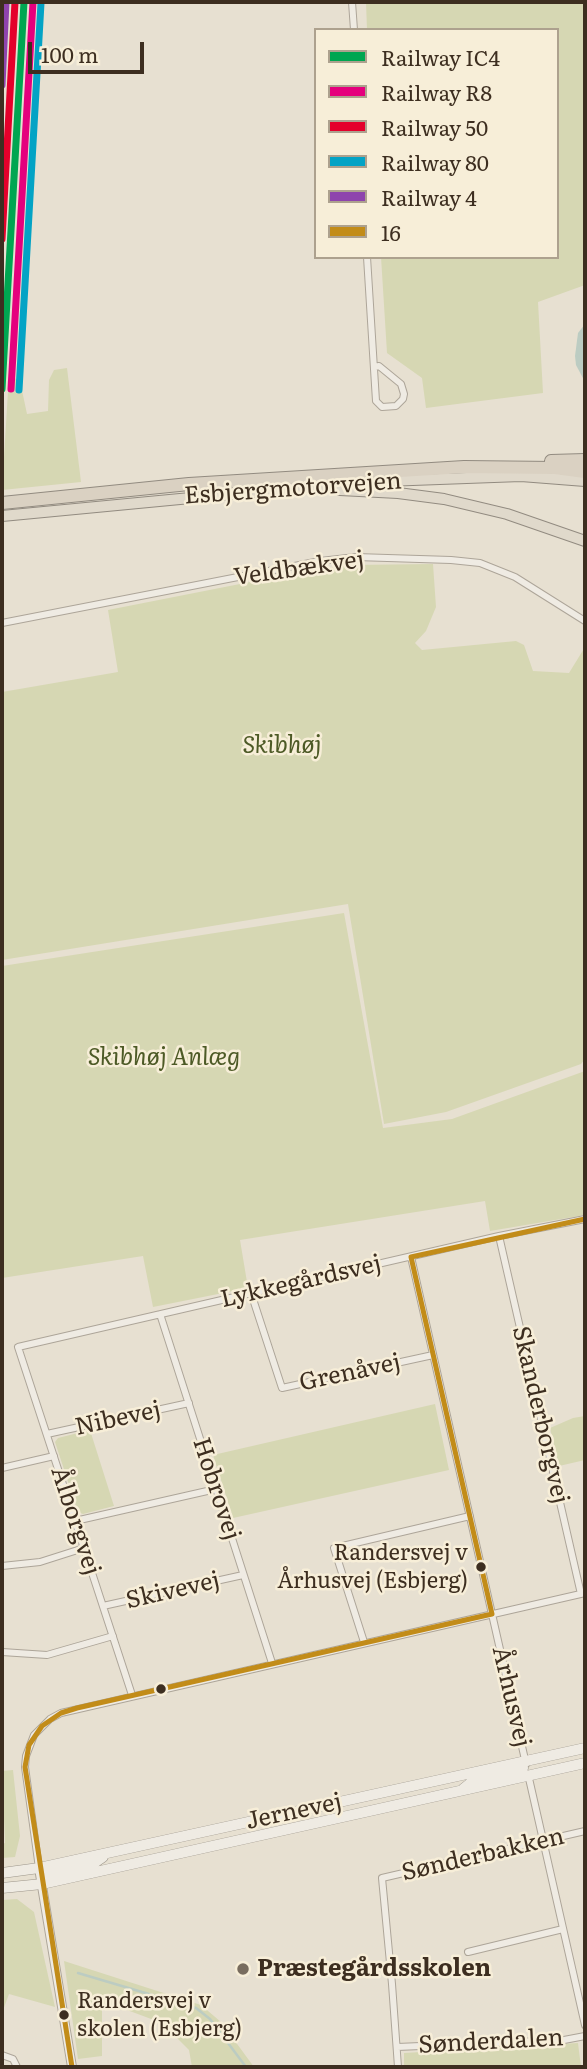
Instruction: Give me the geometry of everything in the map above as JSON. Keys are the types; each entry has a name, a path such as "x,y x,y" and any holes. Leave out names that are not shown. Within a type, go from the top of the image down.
{"highway":[{"path":"464,467 585,460"},
{"name":"Esbjergmotorvejen","path":"2,503 230,481 464,467 555,468 585,472"},
{"name":"Esbjergmotorvejen","path":"2,516 358,482 521,476 585,481"},
{"path":"284,490 367,490 444,499 507,514 585,541"}],"main road":[{"name":"Jernevej","path":"2,1888 42,1884 460,1791 473,1781 522,1771 585,1749"},
{"name":"Jernevej","path":"2,1873 39,1868 527,1769 585,1763"},
{"path":"42,1884 48,1874 93,1864 109,1853"},
{"path":"2,1881 32,1878 39,1868"}],"street":[{"path":"352,2 354,28"},
{"path":"367,259 374,367 377,404 385,408 396,406 404,397 401,384 379,366 374,367"},
{"name":"Veldbækvej","path":"2,624 320,561 356,557 480,563 515,577 585,621"},
{"name":"Lykkegårdsvej","path":"18,1347 499,1236 585,1220"},
{"name":"Skanderborgvej","path":"499,1236 583,1594"},
{"name":"Århusvej","path":"411,1257 563,1929 582,1996 585,2025"},
{"name":"Grenåvej","path":"251,1293 282,1388 433,1355"},
{"name":"Hobrovej","path":"160,1314 272,1663"},
{"name":"Ålborgvej","path":"18,1347 132,1695"},
{"name":"Nibevej","path":"47,1434 188,1403"},
{"path":"2,1468 54,1456"},
{"path":"75,1521 216,1489"},
{"path":"364,1642 334,1548 470,1516"},
{"path":"2,1566 40,1562 84,1548"},
{"name":"Skivevej","path":"103,1606 243,1575"},
{"path":"72,2067 25,1767 29,1745 34,1735 50,1718 132,1695 583,1594"},
{"path":"2,1652 47,1655 113,1636"},
{"name":"Sønderbakken","path":"397,2047 382,1878 585,1832"},
{"path":"468,1952 563,1929"},
{"name":"Sønderdalen","path":"397,2047 564,2040 585,2036"},
{"path":"397,2047 397,2067"},
{"path":"2,2055 13,2059 17,2067"}],"green space":[{"path":"2,2 9,2 2,124"},
{"path":"366,2 585,2 585,285 538,302 543,393 426,408 422,378 387,353 381,259 559,259 559,28 367,28"},
{"path":"67,368 81,482 2,490 9,375 20,381 27,414 48,411 49,380 54,370"},
{"name":"Skibhøj","path":"433,564 436,607 426,631 415,643 422,650 516,641 524,645 533,671 569,673 585,647 585,1059 581,1064 446,1112 384,1124 348,904 2,960 2,692 118,672 108,610 316,569 352,565"},
{"name":"Skibhøj Anlæg","path":"344,913 383,1128 452,1119 585,1071 585,1215 490,1231 485,1201 240,1240 248,1288 153,1307 143,1256 2,1278 2,966"},
{"path":"435,1404 449,1470 233,1518 213,1455"},
{"path":"585,1416 585,1460 559,1466 550,1428"},
{"path":"90,1430 114,1506 83,1514 78,1512 55,1442 58,1438"},
{"path":"13,1770 20,1836 15,1857 2,1858 2,1844 5,1843 2,1771"},
{"path":"17,1899 34,1912 55,2007 9,1994 2,2013 2,1900"},
{"path":"64,1961 201,2005 221,2022 254,2067 192,2067 189,2050 162,2023 127,2010 102,2008 102,2056 78,2059"},
{"path":"578,2043 581,2067 404,2067 404,2053"}],"shaded area":[{"path":"585,324 585,382 576,365 575,356 578,333"}],"waterway":[{"path":"78,1973 196,2008 210,2019 246,2067"}],"rail line":[{"name":"4","path":"2,85 6,2"},
{"name":"50","path":"2,239 15,2"},
{"name":"IC4","path":"2,389 24,2"},
{"name":"R8","path":"11,389 33,2"},
{"name":"80","path":"19,390 41,3"}],"transit line":[{"name":"16","path":"411,1257 585,1219"},
{"name":"16","path":"411,1257 492,1614"},
{"name":"16","path":"72,2067 25,1767 29,1745 42,1726 61,1713 77,1708 492,1614"}],"place":[{"name":"Randersvej v Århusvej (Esbjerg)","path":"481,1567"},
{"name":"Præstegårdsskolen","path":"243,1969"},
{"name":"Randersvej v skolen (Esbjerg)","path":"64,2015"}]}
